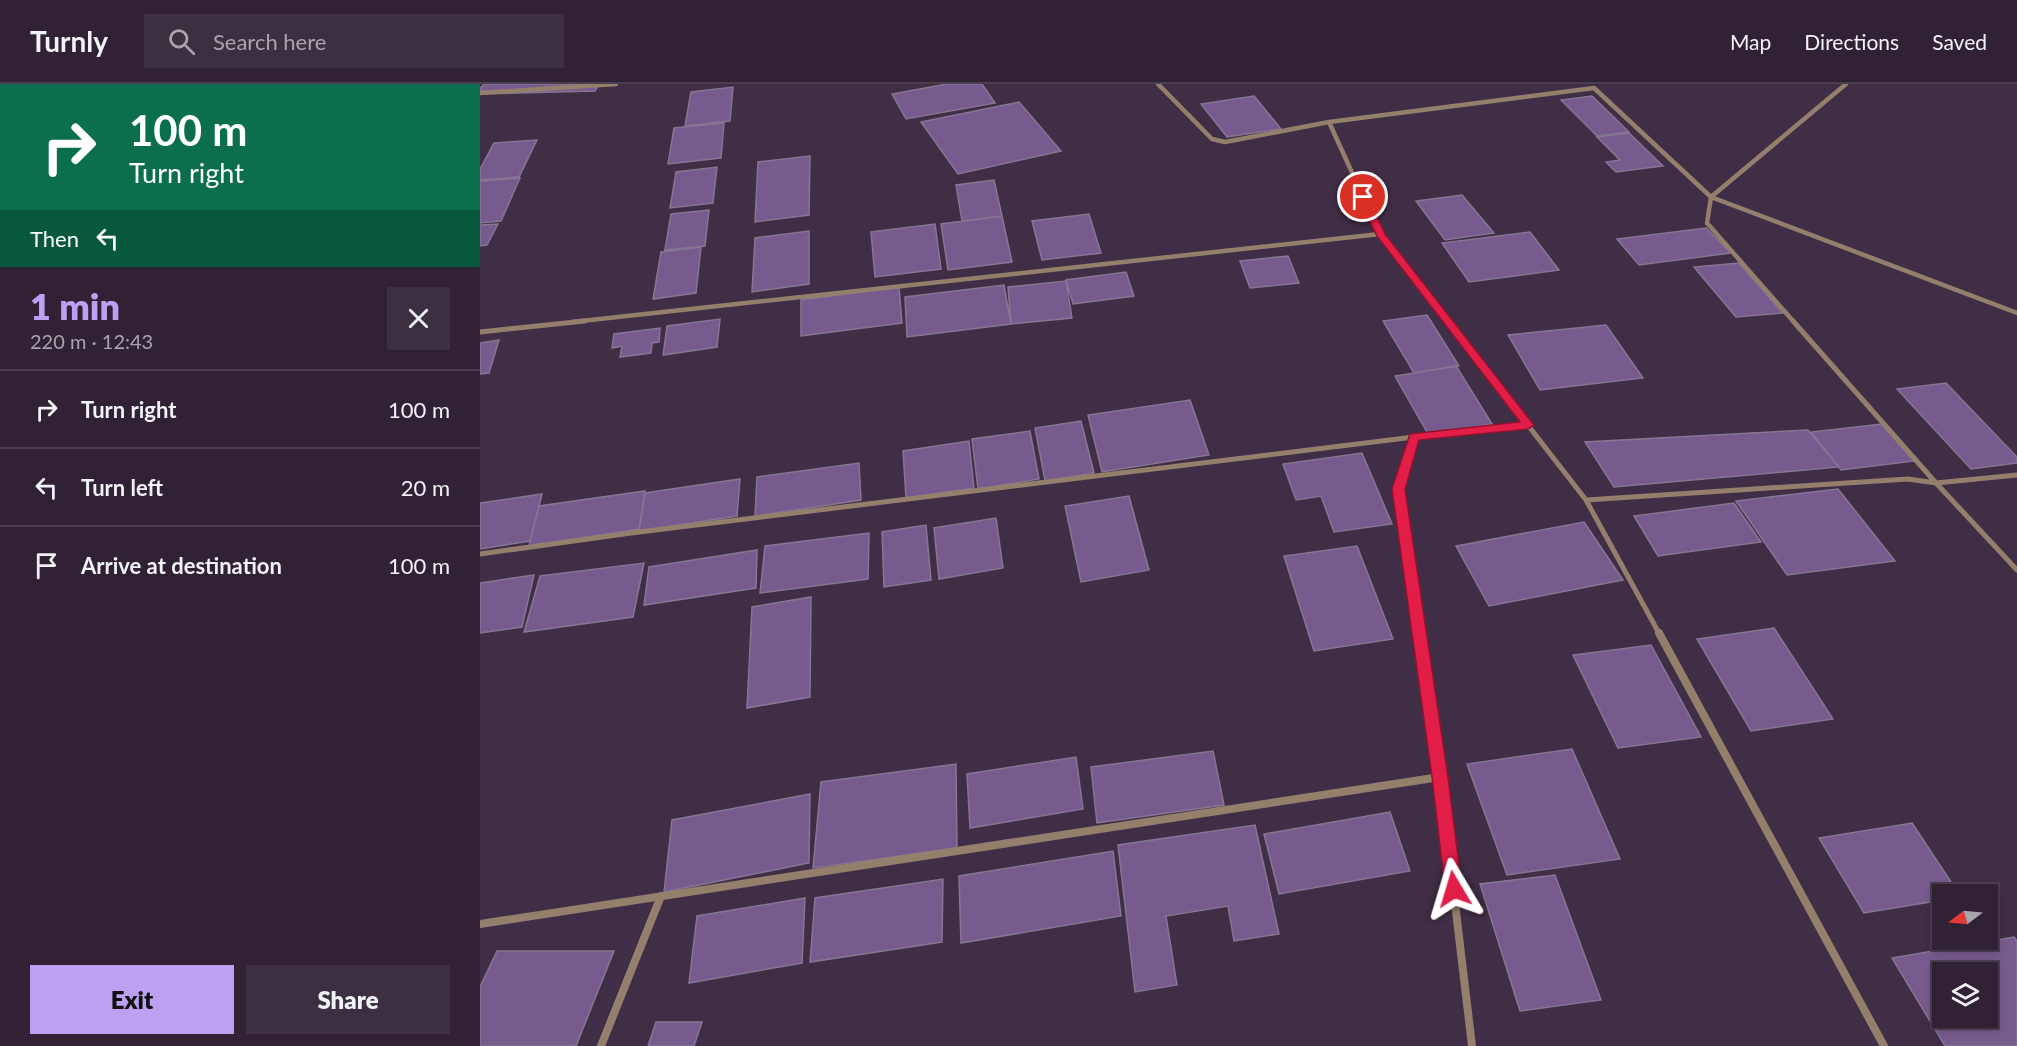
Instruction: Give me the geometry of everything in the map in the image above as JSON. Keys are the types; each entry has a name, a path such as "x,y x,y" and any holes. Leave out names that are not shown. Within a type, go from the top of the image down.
{"street":[{"path":"480,93 616,84"},
{"path":"1158,84 1212,139 1225,142 1329,122 1594,88 1712,197 2017,313"},
{"path":"1846,84 1712,197 1707,223 1936,483 2017,570"},
{"path":"1329,122 1380,234 1586,500 1884,1046"},
{"path":"480,332 1380,234"},
{"path":"480,554 655,530 1414,436 1528,425"},
{"path":"1414,436 1399,489 1440,777 1472,1046"},
{"path":"1586,500 1908,479 1936,483 2017,475"},
{"path":"480,924 1440,777"},
{"path":"601,1046 661,896"}],"building":[{"path":"484,84 599,84 595,91 480,94 480,89"},
{"path":"947,84 982,84 995,103 906,119 892,94"},
{"path":"733,87 730,121 685,126 691,92"},
{"path":"1254,96 1281,129 1227,137 1201,104"},
{"path":"1592,96 1629,132 1597,136 1561,100"},
{"path":"1019,102 1061,151 958,174 921,122"},
{"path":"724,123 721,158 668,164 674,128"},
{"path":"1629,133 1663,166 1616,172 1606,162 1620,160 1597,137"},
{"path":"537,140 519,177 480,180 480,169 494,143"},
{"path":"810,156 809,215 755,222 758,162"},
{"path":"717,167 713,203 670,208 676,172"},
{"path":"520,178 501,221 480,223 480,181"},
{"path":"994,180 1002,216 962,221 956,185"},
{"path":"1462,195 1494,233 1445,240 1416,201"},
{"path":"709,210 705,246 665,250 671,214"},
{"path":"1089,214 1101,253 1042,260 1032,221"},
{"path":"1002,216 1012,262 948,270 941,224"},
{"path":"498,224 487,245 480,246 480,225"},
{"path":"935,224 941,269 875,277 871,232"},
{"path":"1706,228 1731,253 1639,265 1617,239"},
{"path":"809,231 809,284 752,292 755,238"},
{"path":"1530,232 1559,270 1469,282 1442,243"},
{"path":"701,247 696,293 653,299 661,252"},
{"path":"1288,256 1299,283 1250,288 1240,261"},
{"path":"1739,263 1783,313 1736,317 1694,267"},
{"path":"1126,272 1134,296 1073,304 1066,280"},
{"path":"1066,281 1072,318 1011,324 1008,287"},
{"path":"1004,285 1011,324 907,337 905,297"},
{"path":"899,287 902,323 801,336 801,300"},
{"path":"1427,315 1459,366 1414,373 1383,321"},
{"path":"720,319 717,347 663,355 667,326"},
{"path":"1606,325 1643,378 1540,390 1508,335"},
{"path":"660,328 659,342 652,343 651,353 620,357 622,346 612,348 614,334"},
{"path":"499,340 489,373 480,374 480,343"},
{"path":"1456,366 1492,424 1428,434 1395,376"},
{"path":"1946,383 2017,457 2017,463 1971,469 1897,389"},
{"path":"1190,400 1209,455 1102,472 1088,415"},
{"path":"1081,421 1094,473 1045,481 1035,428"},
{"path":"1882,424 1914,461 1841,470 1811,432"},
{"path":"1808,430 1839,467 1614,487 1585,442"},
{"path":"1030,431 1039,479 978,489 972,439"},
{"path":"969,441 974,488 906,498 903,451"},
{"path":"1362,453 1392,524 1334,532 1321,496 1296,500 1283,464"},
{"path":"859,463 861,500 755,516 757,477"},
{"path":"740,479 737,516 639,531 645,493"},
{"path":"1838,489 1895,561 1787,575 1736,501"},
{"path":"645,491 639,529 529,546 539,506"},
{"path":"542,494 530,541 480,549 480,503"},
{"path":"1129,496 1149,570 1081,582 1065,506"},
{"path":"1734,503 1761,542 1658,556 1634,516"},
{"path":"996,518 1003,568 939,579 934,528"},
{"path":"1584,522 1623,580 1489,606 1456,546"},
{"path":"926,525 931,580 884,587 882,532"},
{"path":"869,533 868,579 760,593 765,546"},
{"path":"1357,546 1393,639 1314,651 1284,556"},
{"path":"757,550 756,588 644,605 649,567"},
{"path":"644,563 633,617 524,632 540,576"},
{"path":"534,575 522,627 480,633 480,583"},
{"path":"811,597 810,697 747,708 752,607"},
{"path":"1774,628 1833,719 1751,731 1697,639"},
{"path":"1651,645 1701,737 1618,748 1573,655"},
{"path":"1572,749 1620,859 1507,875 1467,764"},
{"path":"1213,751 1224,805 1097,823 1091,767"},
{"path":"1076,757 1083,809 970,828 967,774"},
{"path":"956,764 957,848 813,868 821,782"},
{"path":"810,794 809,863 664,892 672,820"},
{"path":"1390,812 1410,871 1279,894 1264,834"},
{"path":"1912,823 1952,884 1932,884 1932,902 1864,913 1819,838"},
{"path":"1255,825 1279,934 1234,941 1228,906 1166,916 1177,985 1135,992 1118,845"},
{"path":"1113,851 1121,916 961,943 959,876"},
{"path":"1555,875 1601,1000 1520,1011 1480,884"},
{"path":"943,879 942,942 810,962 815,898"},
{"path":"805,898 802,963 689,983 697,916"},
{"path":"2014,937 2017,941 2017,1046 1945,1046 1934,1028 1998,1028 1998,962 1932,962 1932,1024 1892,958 1938,950 1998,950 1998,940"},
{"path":"497,951 614,951 576,1046 480,1046 480,987"},
{"path":"656,1022 702,1022 694,1046 648,1046"}],"route":[{"path":"1363,197 1380,234 1528,425 1414,436 1399,489 1454,889"}]}
